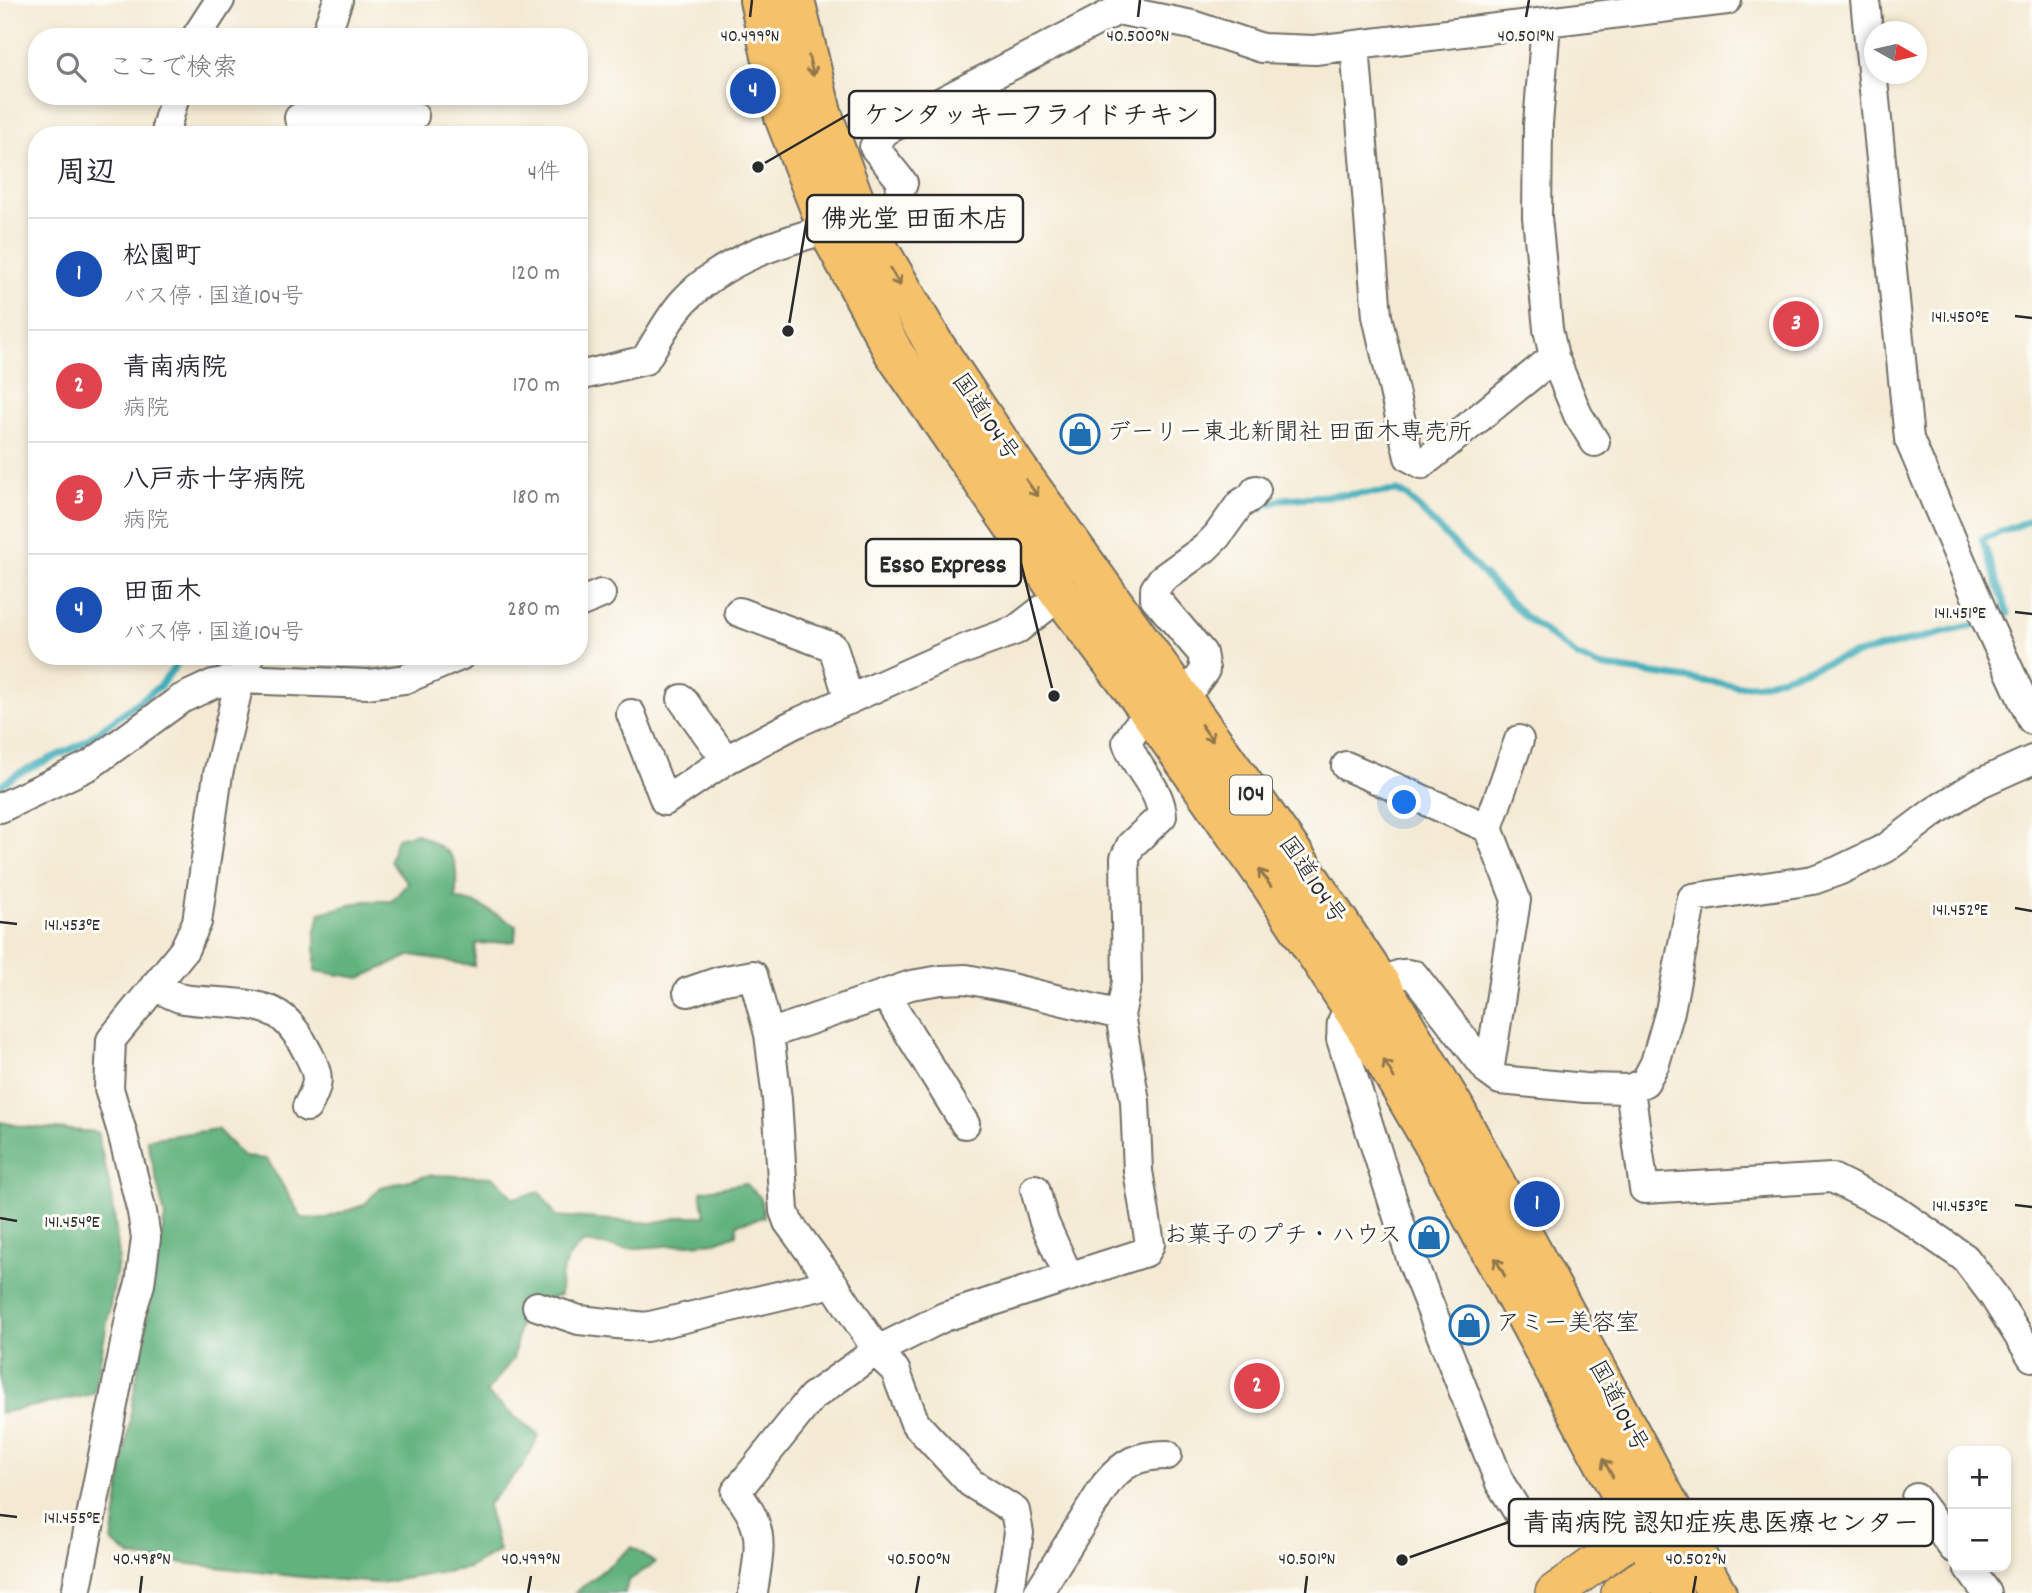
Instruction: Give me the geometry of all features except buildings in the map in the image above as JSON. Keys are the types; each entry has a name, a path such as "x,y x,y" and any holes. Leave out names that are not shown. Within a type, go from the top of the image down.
{"highway":[{"name":"国道104号","path":"759,0 784,117 845,225 933,344 1017,468 1166,704 1271,885 1351,1008 1657,1520"},
{"name":"国道104号","path":"795,0 845,225 894,353 1061,595 1166,704 1292,852 1381,985 1454,1107 1657,1520 1675,1569 1717,1593"}],"main road":[{"path":"1553,1593 1657,1520"},
{"path":"1620,1593 1675,1569"}],"street":[{"path":"202,28 220,0"},
{"path":"328,28 338,0"},
{"path":"588,374 645,360 683,302 722,269 779,244 894,209 902,183 874,147 886,131 1117,5 1192,24 1262,48 1315,50 1727,0"},
{"path":"1865,0 1909,439 2032,720"},
{"path":"1546,23 1538,124 1537,217 1548,329 1554,357 1578,415 1595,442"},
{"path":"1355,46 1377,316 1409,457 1422,464 1554,357"},
{"path":"167,126 172,105"},
{"path":"300,116 414,116"},
{"path":"753,1593 760,1548 759,1533 750,1509 736,1492 812,1397 876,1351 944,1317 1146,1252 1150,1244 1138,1171 1135,1101 1121,1015 1126,982 1125,858 1131,845 1162,816 1162,801 1130,754 1126,742 1136,728 1201,678 1205,670 1202,653 1155,598 1155,589 1161,579 1205,548 1240,504 1256,490"},
{"path":"631,714 665,801 726,760 785,729 951,653 1016,630 1061,595"},
{"path":"739,612 833,647 849,700"},
{"path":"0,808 90,765 181,699 245,667 368,684 405,679 438,665"},
{"path":"76,1593 131,1312 140,1283 146,1238 142,1212 109,1089 111,1040 184,950 197,922 218,774 245,667"},
{"path":"682,699 726,760"},
{"path":"1489,1072 1516,900 1488,828 1519,740"},
{"path":"1525,1525 1500,1483 1412,1261 1341,1039 1342,1023 1351,1008 1381,985 1402,974 1414,975 1489,1072 1500,1080 1630,1089 1645,1082 1655,1063 1670,1011 1692,898 1813,880 1839,871 1886,848 1936,811 1978,785 2032,760"},
{"path":"1346,766 1488,828"},
{"path":"688,992 720,981 753,975 769,1034 777,1099 784,1211 788,1222 833,1283 876,1351 895,1370 915,1423 971,1483 1014,1511 1019,1533 1009,1593"},
{"path":"769,1034 931,981 966,979 1121,1015"},
{"path":"155,985 167,993 183,998 253,1006 271,1010 283,1018 301,1041 318,1071 317,1090 307,1107"},
{"path":"885,994 965,1124"},
{"path":"1630,1089 1644,1189 1832,1178 1894,1209 1965,1258 2022,1315 2032,1357"},
{"path":"1035,1189 1044,1222 1069,1278"},
{"path":"537,1307 579,1320 646,1327 833,1283"},
{"path":"1038,1593 1116,1472 1146,1455 1167,1454"},
{"path":"1916,1499 1948,1541"},
{"path":"1972,1572 1987,1593"}],"green space":[{"path":"416,833 452,857 456,872 456,899 477,904 516,925 515,941 476,944 474,966 412,955 360,978 315,971 315,935 320,913 365,901 392,901 408,883 390,861 397,838"},
{"path":"0,1122 26,1127 97,1132 112,1196 119,1257 94,1394 0,1413"},
{"path":"217,1129 244,1157 267,1159 302,1218 323,1219 364,1205 381,1187 430,1175 494,1177 513,1198 540,1192 556,1216 652,1223 686,1216 705,1216 701,1191 745,1183 760,1197 764,1217 737,1224 736,1234 716,1242 626,1249 584,1242 564,1266 560,1295 523,1307 513,1359 486,1393 539,1436 523,1466 487,1505 499,1551 468,1568 380,1583 301,1577 132,1557 112,1542 133,1398 165,1217 147,1139"},
{"path":"632,1547 655,1563 628,1581 625,1593 575,1593"}],"waterway":[{"path":"1255,509 1283,499 1398,491 1408,497 1523,615 1577,656 1599,666 1739,686 1761,684 1841,658 1982,623"},
{"path":"1993,619 2008,614 1982,539 2032,520"},
{"path":"0,786 17,774 80,745 160,686 176,665"}],"place":[{"name":"田面木","path":"753,91"},
{"name":"ケンタッキーフライドチキン","path":"758,167"},
{"name":"八戸赤十字病院","path":"1796,324"},
{"name":"佛光堂 田面木店","path":"788,331"},
{"name":"デーリー東北新聞社 田面木専売所","path":"1080,434"},
{"name":"Esso Express","path":"1054,696"},
{"name":"松園町","path":"1537,1204"},
{"name":"お菓子のプチ・ハウス","path":"1429,1237"},
{"name":"アミー美容室","path":"1469,1325"},
{"name":"青南病院","path":"1257,1386"},
{"name":"青南病院 認知症疾患医療センター","path":"1402,1560"}]}
